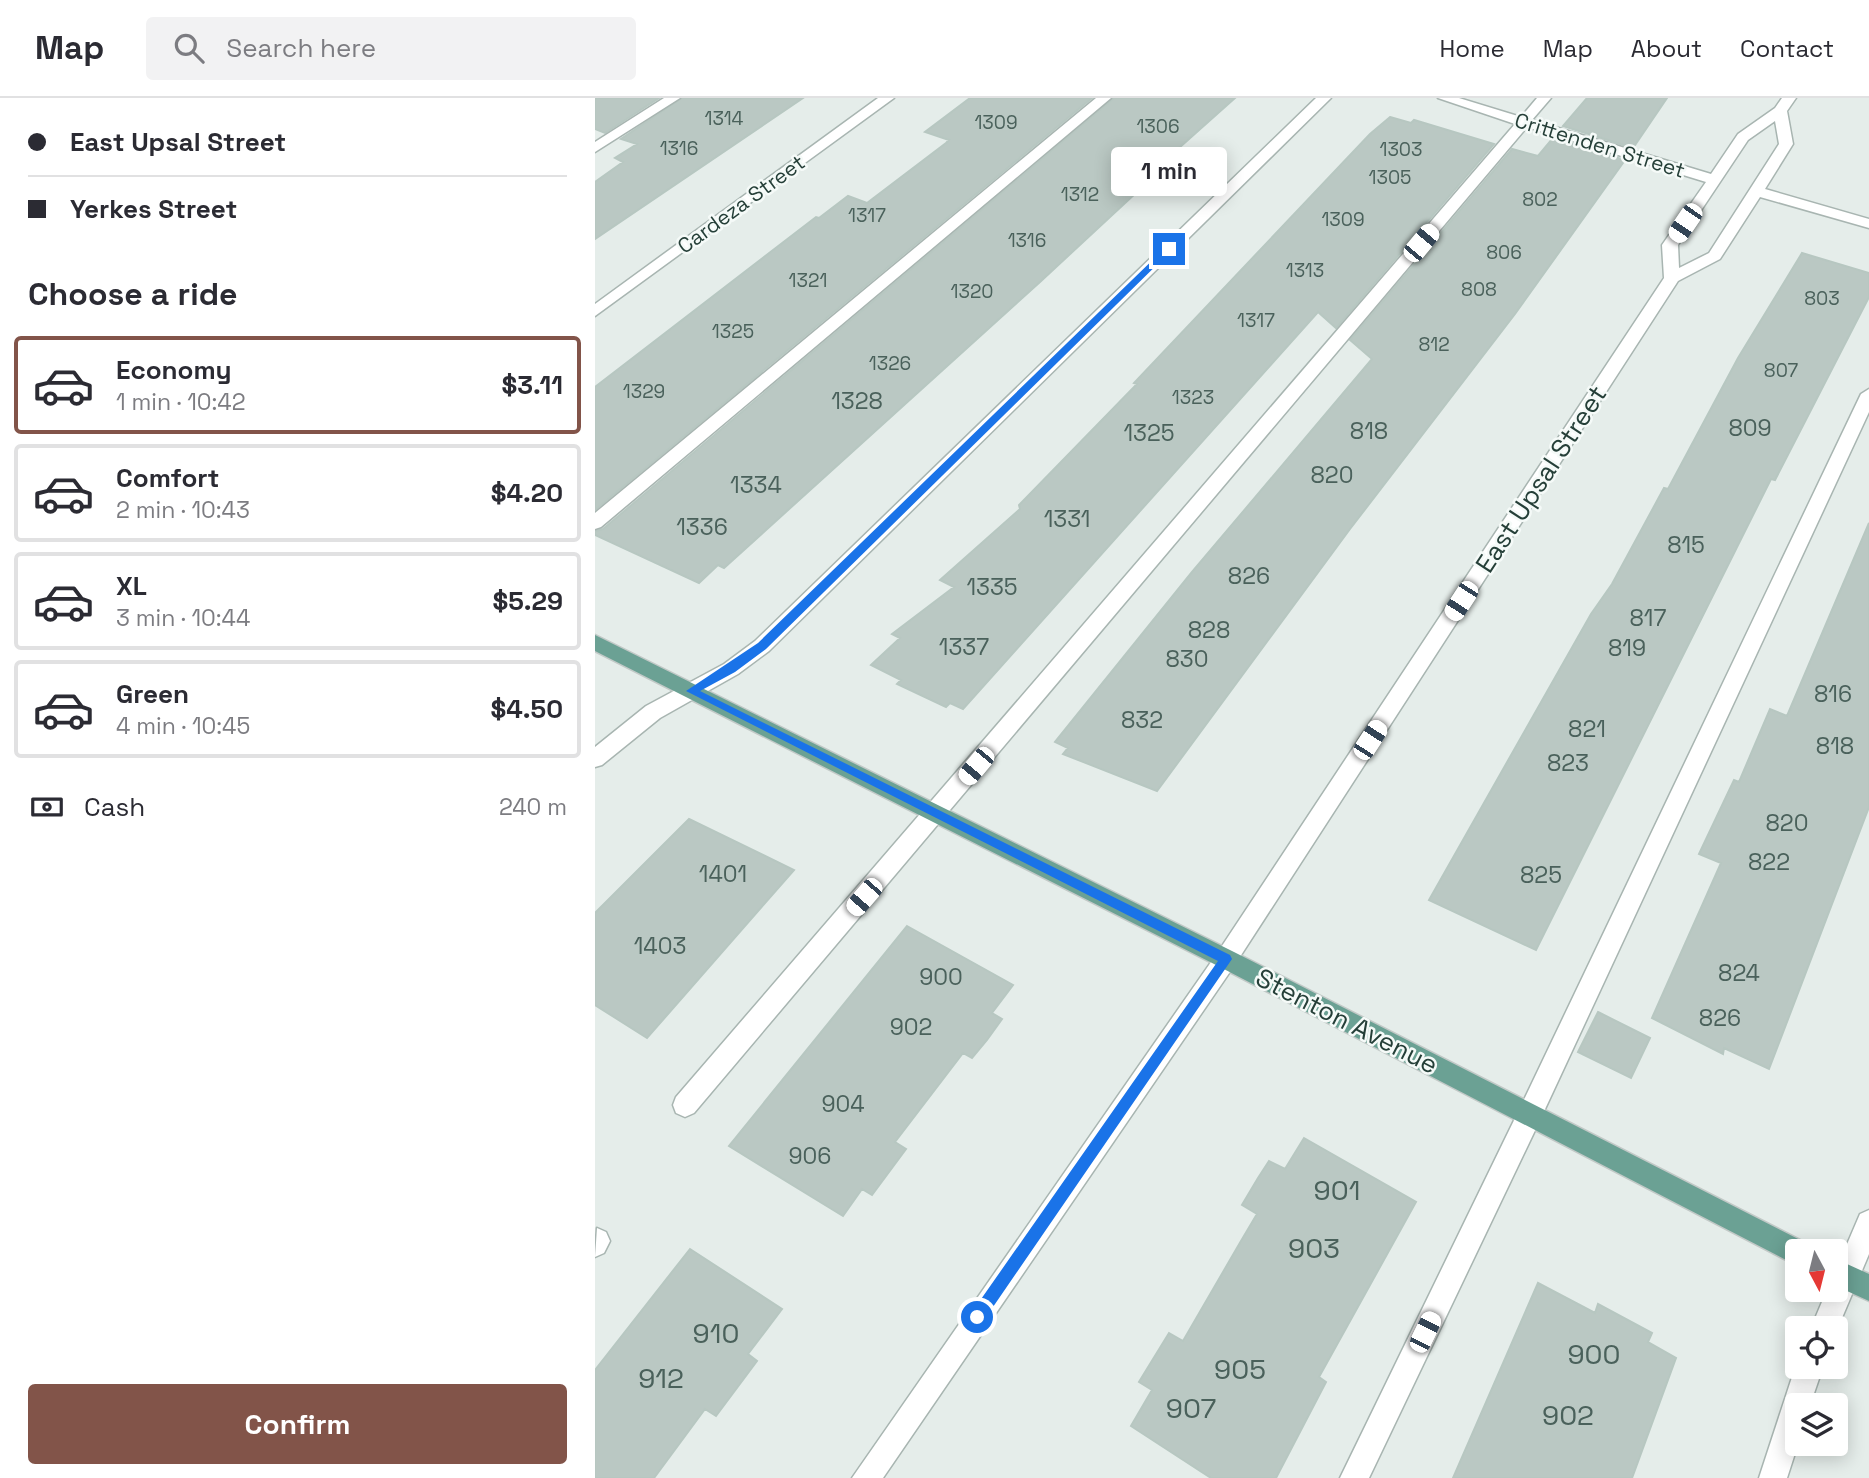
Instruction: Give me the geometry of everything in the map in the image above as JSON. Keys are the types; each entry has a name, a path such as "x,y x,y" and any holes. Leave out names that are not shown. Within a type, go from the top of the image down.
{"main road":[{"name":"Stenton Avenue","path":"595,642 1226,959 1785,1246"},
{"path":"1848,1278 1869,1288"}],"street":[{"path":"595,148 673,98"},
{"name":"Cardeza Street","path":"595,311 887,98"},
{"path":"595,523 1104,98"},
{"path":"595,759 653,712 731,669 762,646 1324,98"},
{"name":"Crittenden Street","path":"1445,98 1715,180"},
{"path":"685,1105 1544,98"},
{"path":"1672,278 1670,245 1743,137 1780,111 1789,98"},
{"name":"East Upsal Street","path":"866,1478 1226,959 1672,278 1715,256 1786,144 1780,111"},
{"path":"1756,191 1869,224"},
{"path":"1354,1478 1530,1114 1869,394"},
{"path":"1848,1260 1869,1223"},
{"path":"1773,1478 1805,1379"}],"building":[{"path":"595,98 659,98 605,133 595,129"},
{"path":"682,98 803,98 595,239 595,182 623,162 615,158 637,144 621,139"},
{"path":"970,98 1092,98 595,510 595,387 816,217 819,218 848,196 867,203 946,143 949,140 925,132"},
{"path":"1114,98 1235,98 1161,164 1166,165 1040,282 724,568 718,565 699,583 595,535 595,531 603,529"},
{"path":"1587,98 1667,98 1633,148 1563,126"},
{"path":"1390,117 1411,123 1414,120 1494,144 1336,328 1318,312 963,709 950,703 946,707 897,684 901,680 871,665 900,638 892,634 954,587 940,580 1020,509 1019,505 1137,384 1134,383 1370,134"},
{"path":"1553,138 1625,160 1515,314 1350,529 1157,791 1063,754 1068,748 1055,742 1192,572 1372,359 1350,340 1512,149 1538,156"},
{"path":"1802,253 1869,273 1869,297 1775,480 1771,479 1536,950 1429,900 1591,614 1612,584 1664,488 1668,489 1738,358"},
{"path":"1869,523 1869,807 1769,1069 1724,1048 1723,1054 1652,1018 1721,863 1699,854 1734,780 1739,782 1770,709 1787,716"},
{"path":"689,819 794,870 647,1038 595,1005 595,913"},
{"path":"907,926 1013,985 992,1013 1002,1019 987,1040 972,1058 963,1053 895,1142 906,1149 872,1195 862,1189 843,1216 729,1146"},
{"path":"1598,1012 1650,1038 1631,1078 1578,1052"},
{"path":"1304,1138 1416,1202 1319,1377 1326,1382 1276,1478 1211,1478 1131,1426 1152,1390 1139,1382 1169,1333 1183,1341 1257,1214 1242,1205 1269,1161 1285,1169"},
{"path":"690,1249 782,1309 748,1354 757,1361 716,1416 705,1409 654,1478 595,1478 595,1370"},
{"path":"1538,1283 1595,1313 1598,1304 1652,1333 1648,1342 1676,1358 1632,1478 1453,1478"}],"route":[{"path":"977,1317 1226,959 691,691 731,669 762,646 1169,249"}]}
